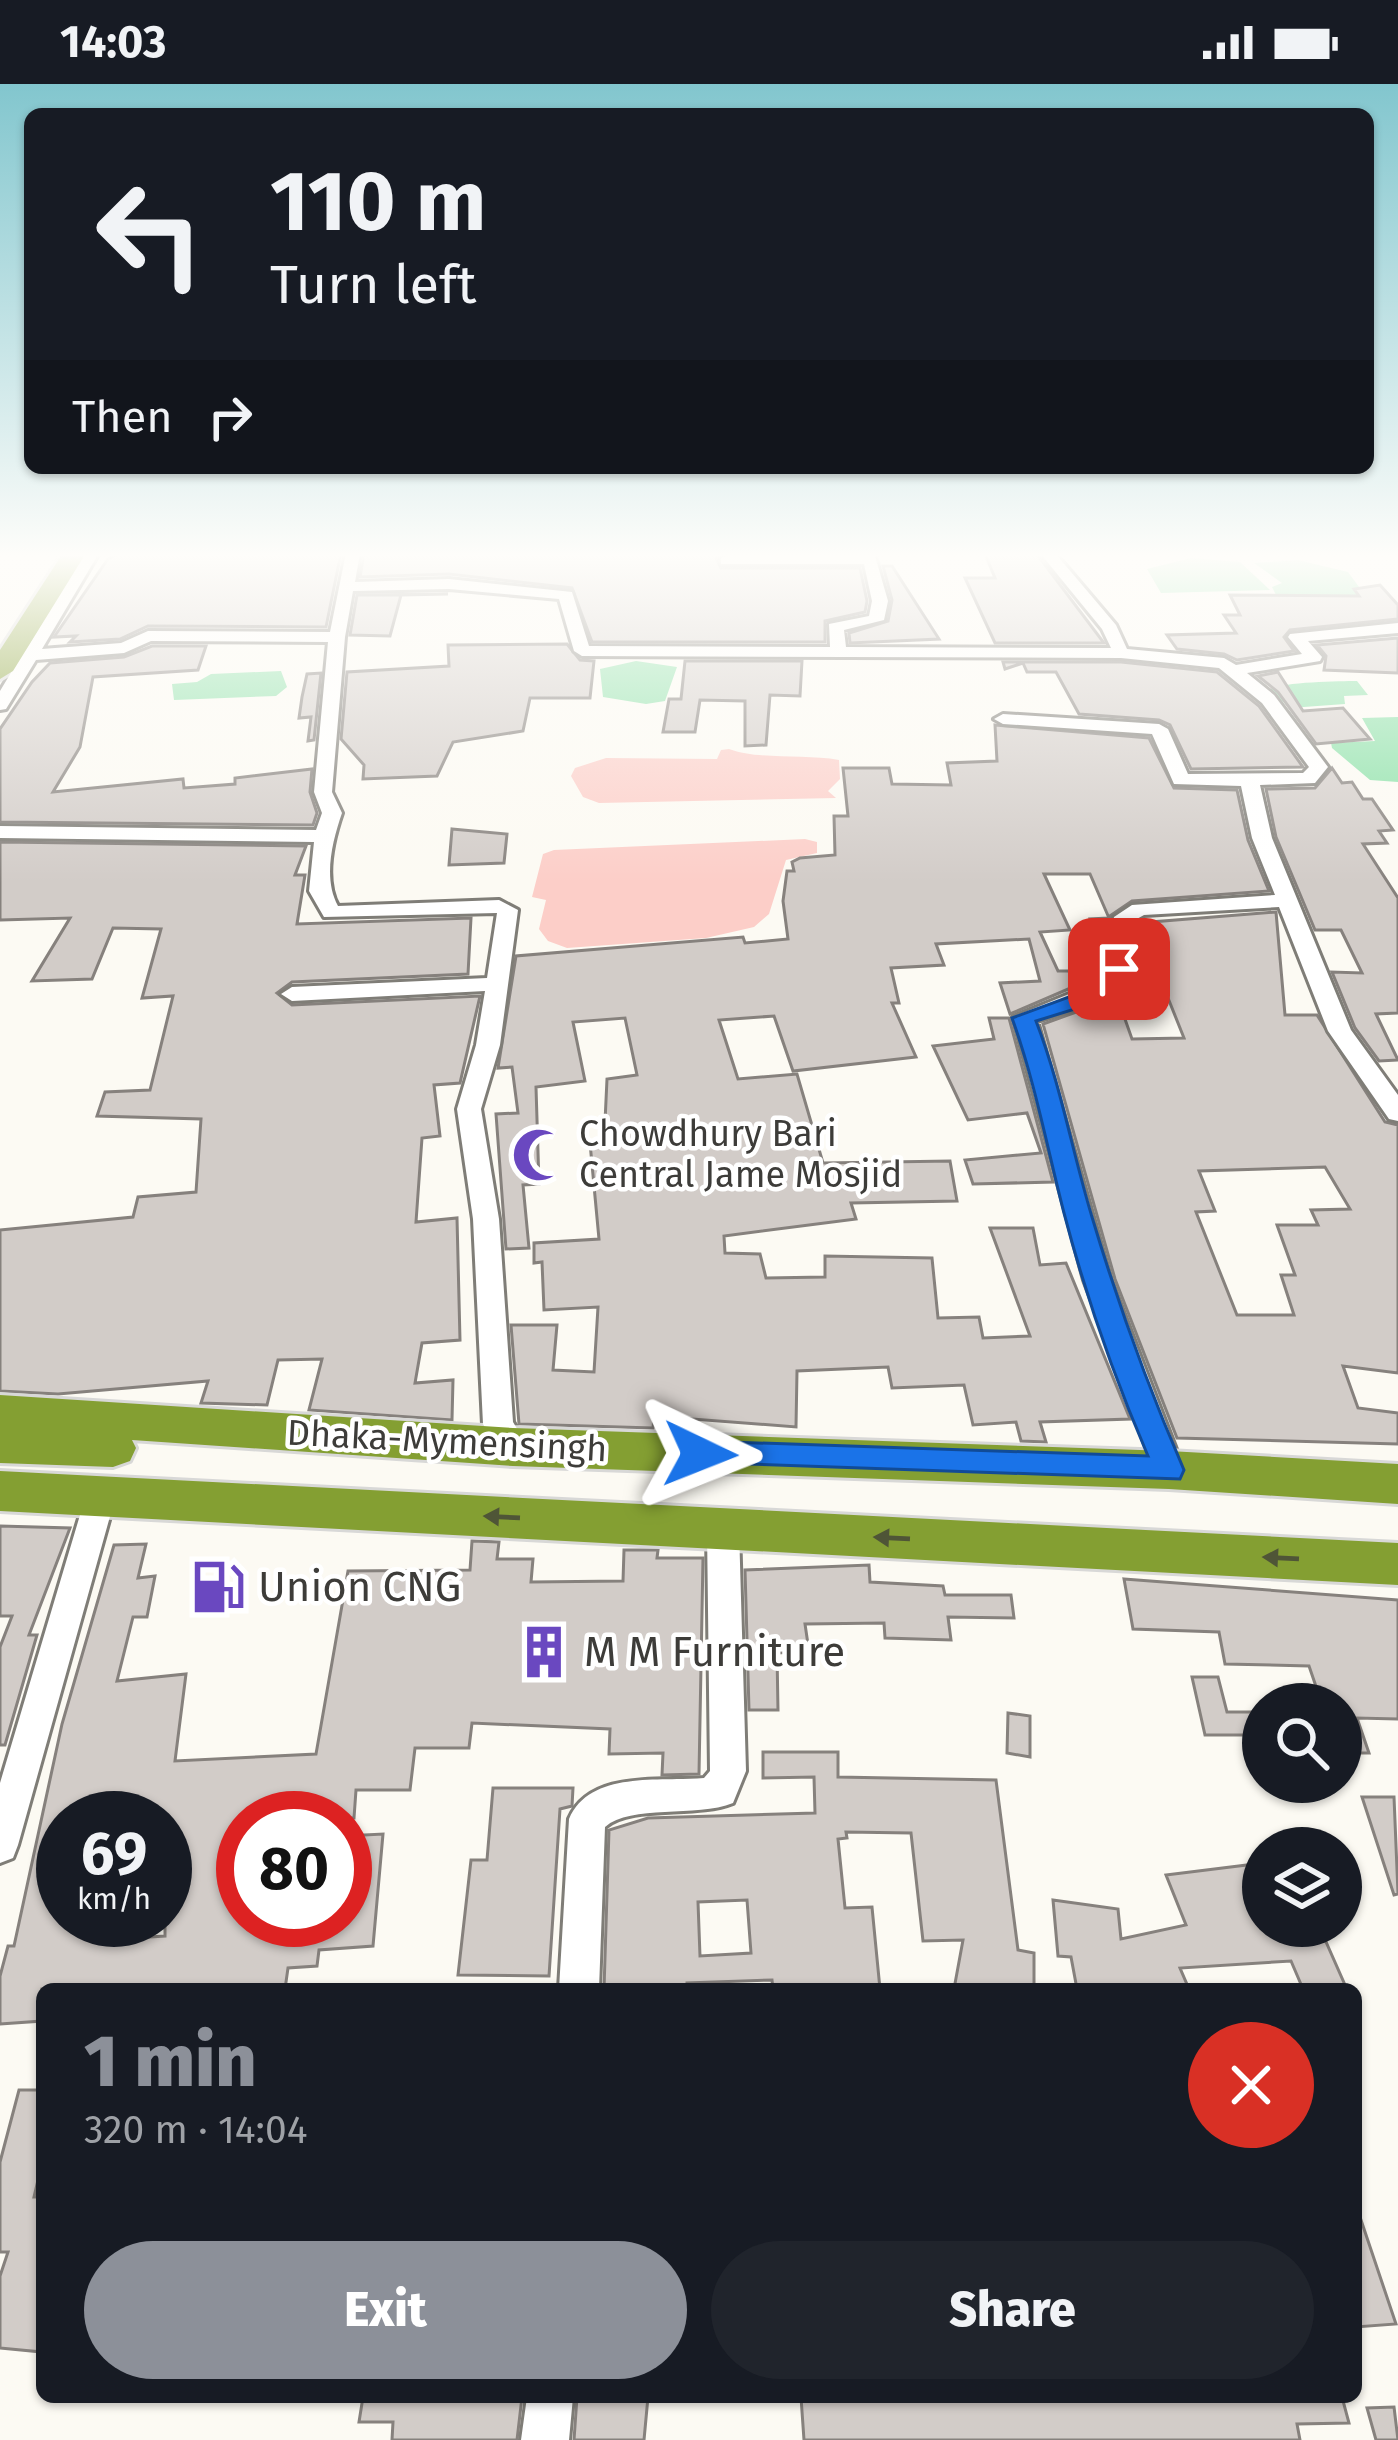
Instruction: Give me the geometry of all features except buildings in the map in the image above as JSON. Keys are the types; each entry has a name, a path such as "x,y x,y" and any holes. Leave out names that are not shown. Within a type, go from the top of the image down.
{"highway":[{"name":"Dhaka-Mymensingh","path":"0,1412 513,1447 1169,1470 1398,1484"},
{"path":"0,1444 1398,1511"},
{"name":"Dhaka-Mymensingh","path":"0,1492 1398,1564"}],"street":[{"path":"0,705 8,663"},
{"path":"335,663 323,792 332,812 324,836 319,891 331,913 499,906 508,910 499,984 469,1109 486,1219 498,1424 513,1447"},
{"path":"1003,719 1159,729 1181,780 1308,779 1319,767 1292,725 1223,663"},
{"path":"1235,670 1277,663"},
{"path":"1249,780 1262,838 1340,1031 1398,1113"},
{"path":"0,832 324,836"},
{"path":"1169,1470 1122,1361 1077,1212 1047,1082 1024,1018 1081,1001 1109,984 1119,969 1125,917 1138,909 1290,900"},
{"path":"292,994 499,984"},
{"path":"0,1845 101,1495"},
{"path":"580,1983 586,1819 598,1804 617,1800 697,1800 721,1791 728,1771 723,1529"},
{"path":"545,2440 549,2403"}],"shaded area":[{"path":"627,663 677,667 665,701 646,704 603,697 600,669"},
{"path":"281,671 287,687 276,696 174,700 172,684 197,682 211,674"},
{"path":"1357,681 1368,695 1344,696 1345,704 1290,708 1269,690 1297,684"},
{"path":"1398,717 1398,782 1370,780 1332,748 1331,743 1375,741 1362,718"},
{"path":"721,750 839,760 840,779 828,791 836,798 599,803 583,797 571,776 575,768 606,758 717,759"},
{"path":"817,842 817,853 786,860 769,914 754,927 706,938 567,948 548,941 539,929 546,900 532,897 543,854 554,850"}],"place":[{"name":"Chowdhury Bari Central Jame Mosjid","path":"539,1155"},
{"name":"Union CNG","path":"218,1587"},
{"name":"M M Furniture","path":"544,1652"}],"route":[{"path":"700,1454 1169,1470 1122,1361 1077,1212 1047,1082 1024,1018 1096,995 1119,969"}]}
